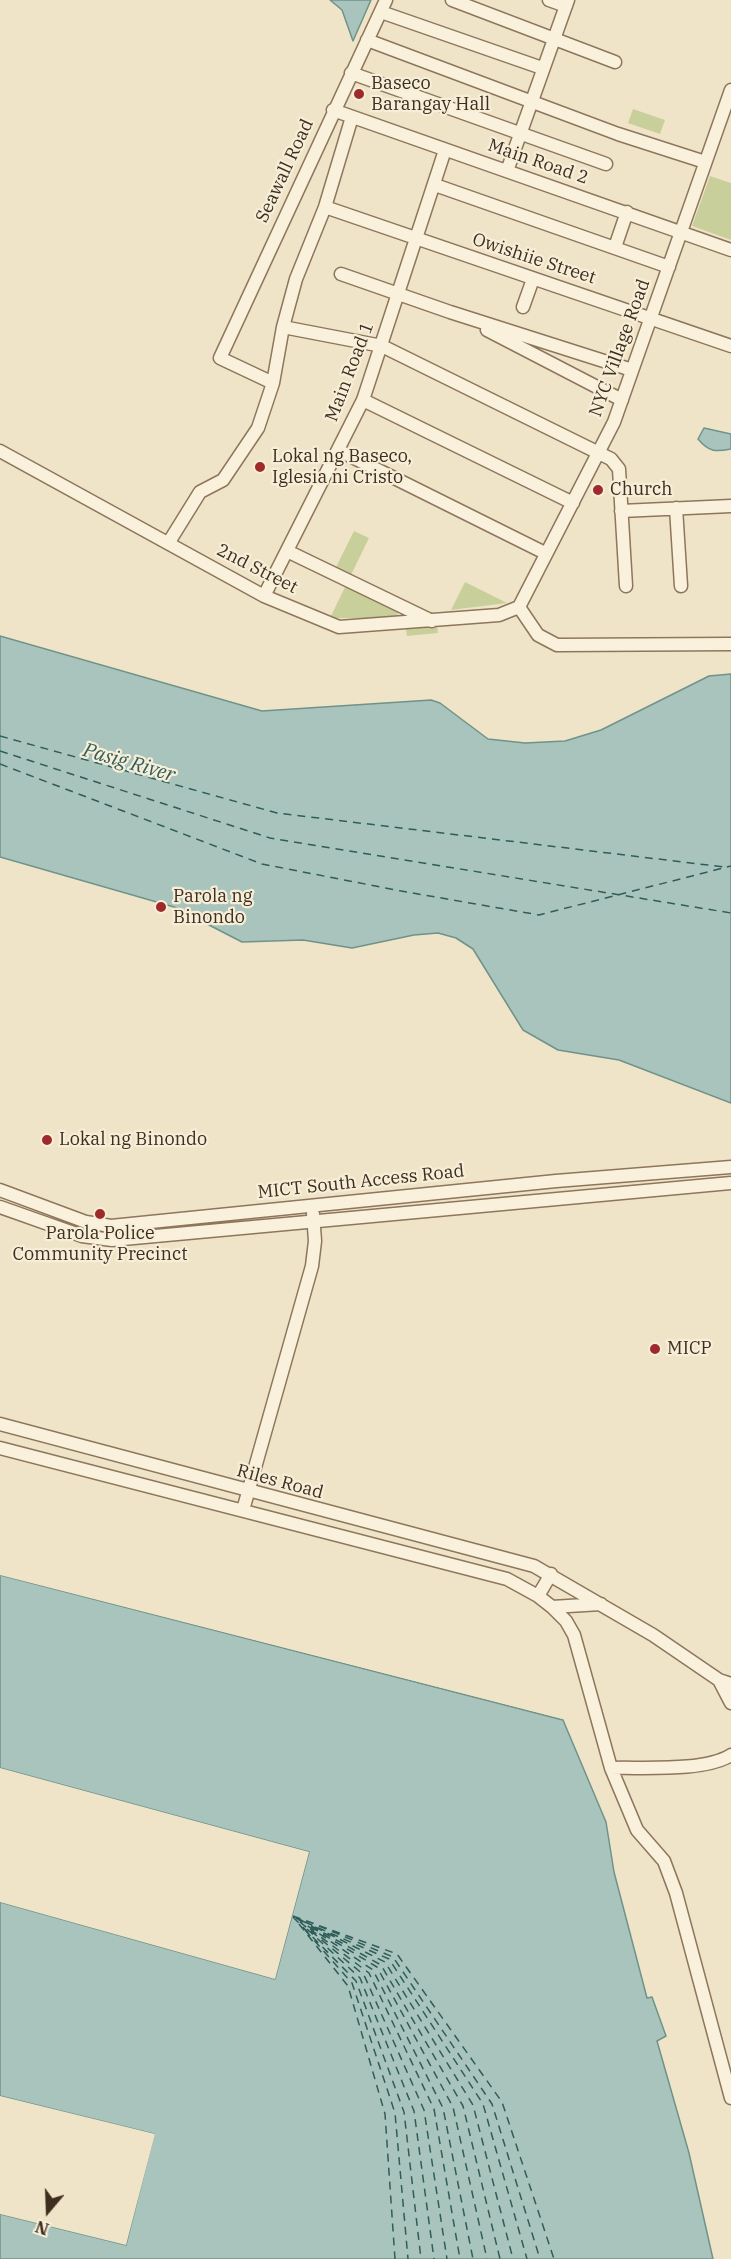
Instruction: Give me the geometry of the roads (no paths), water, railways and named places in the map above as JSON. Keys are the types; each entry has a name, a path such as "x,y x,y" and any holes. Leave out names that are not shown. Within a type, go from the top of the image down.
{"street":[{"path":"452,0 615,62"},
{"path":"507,171 567,3 549,0"},
{"path":"383,6 542,68"},
{"name":"Seawall Road","path":"273,383 220,358 383,6"},
{"path":"367,40 532,102 705,162"},
{"path":"351,73 606,164"},
{"name":"NYC Village Road","path":"519,607 598,453 622,400 731,90"},
{"name":"Main Road 2","path":"333,110 731,250"},
{"path":"169,542 200,492 215,486 232,469 258,428 273,383 283,327 296,279 325,207 352,117"},
{"name":"Main Road 1","path":"264,596 363,400 445,150"},
{"path":"435,185 669,267"},
{"name":"Owishiie Street","path":"325,207 731,346"},
{"path":"615,247 627,212"},
{"path":"341,274 450,312 632,370"},
{"path":"523,307 533,279"},
{"path":"450,312 622,400"},
{"path":"283,327 382,346 611,459 619,469 626,586"},
{"path":"363,400 573,502"},
{"path":"338,450 545,553"},
{"name":"2nd Street","path":"0,451 264,596 339,627 499,615 519,607"},
{"path":"621,510 731,507"},
{"path":"676,508 681,586"},
{"path":"287,551 432,621"},
{"path":"519,607 538,635 557,645 731,644"},
{"name":"MICT South Access Road","path":"0,1190 86,1222 106,1225 447,1191 731,1167"},
{"path":"644,1174 646,1190"},
{"name":"MICT South Access Road","path":"0,1207 95,1240 731,1183"},
{"path":"447,1191 450,1208"},
{"path":"243,1510 312,1266 315,1241 312,1204"},
{"name":"Riles Road","path":"0,1425 248,1492 503,1556 551,1574 725,1682"},
{"path":"0,1448 507,1579 552,1606 566,1621 581,1654 611,1768 637,1830 663,1861 670,1878 685,1922 731,2098"},
{"path":"538,1596 551,1574"},
{"path":"552,1606 602,1604"},
{"path":"725,1682 731,1703"},
{"path":"611,1768 693,1765 719,1761 731,1755"}],"water":[{"path":"330,0 371,0 353,41 342,10"},
{"path":"704,428 731,434 731,449 716,451 709,449 698,439"},
{"name":"Pasig River","path":"0,636 262,711 431,700 440,703 488,739 525,743 565,741 601,730 709,676 731,674 731,1103 619,1060 558,1050 523,1030 473,949 456,938 438,933 414,935 352,948 303,940 242,942 174,907 0,857"},
{"path":"0,1575 563,1720 606,1822 614,1872 647,1998 652,1997 666,2036 657,2041 689,2153 713,2259 0,2259 0,2214 126,2245 154,2134 0,2096 0,1902 275,1979 309,1852 0,1768"}],"place":[{"name":"Baseco Barangay Hall","path":"359,94"},
{"name":"Lokal ng Baseco, Iglesia ni Cristo","path":"260,467"},
{"name":"Church","path":"598,490"},
{"name":"Parola ng Binondo","path":"161,907"},
{"name":"Lokal ng Binondo","path":"47,1140"},
{"name":"Parola Police Community Precinct","path":"100,1214"},
{"name":"MICP","path":"655,1349"}]}
